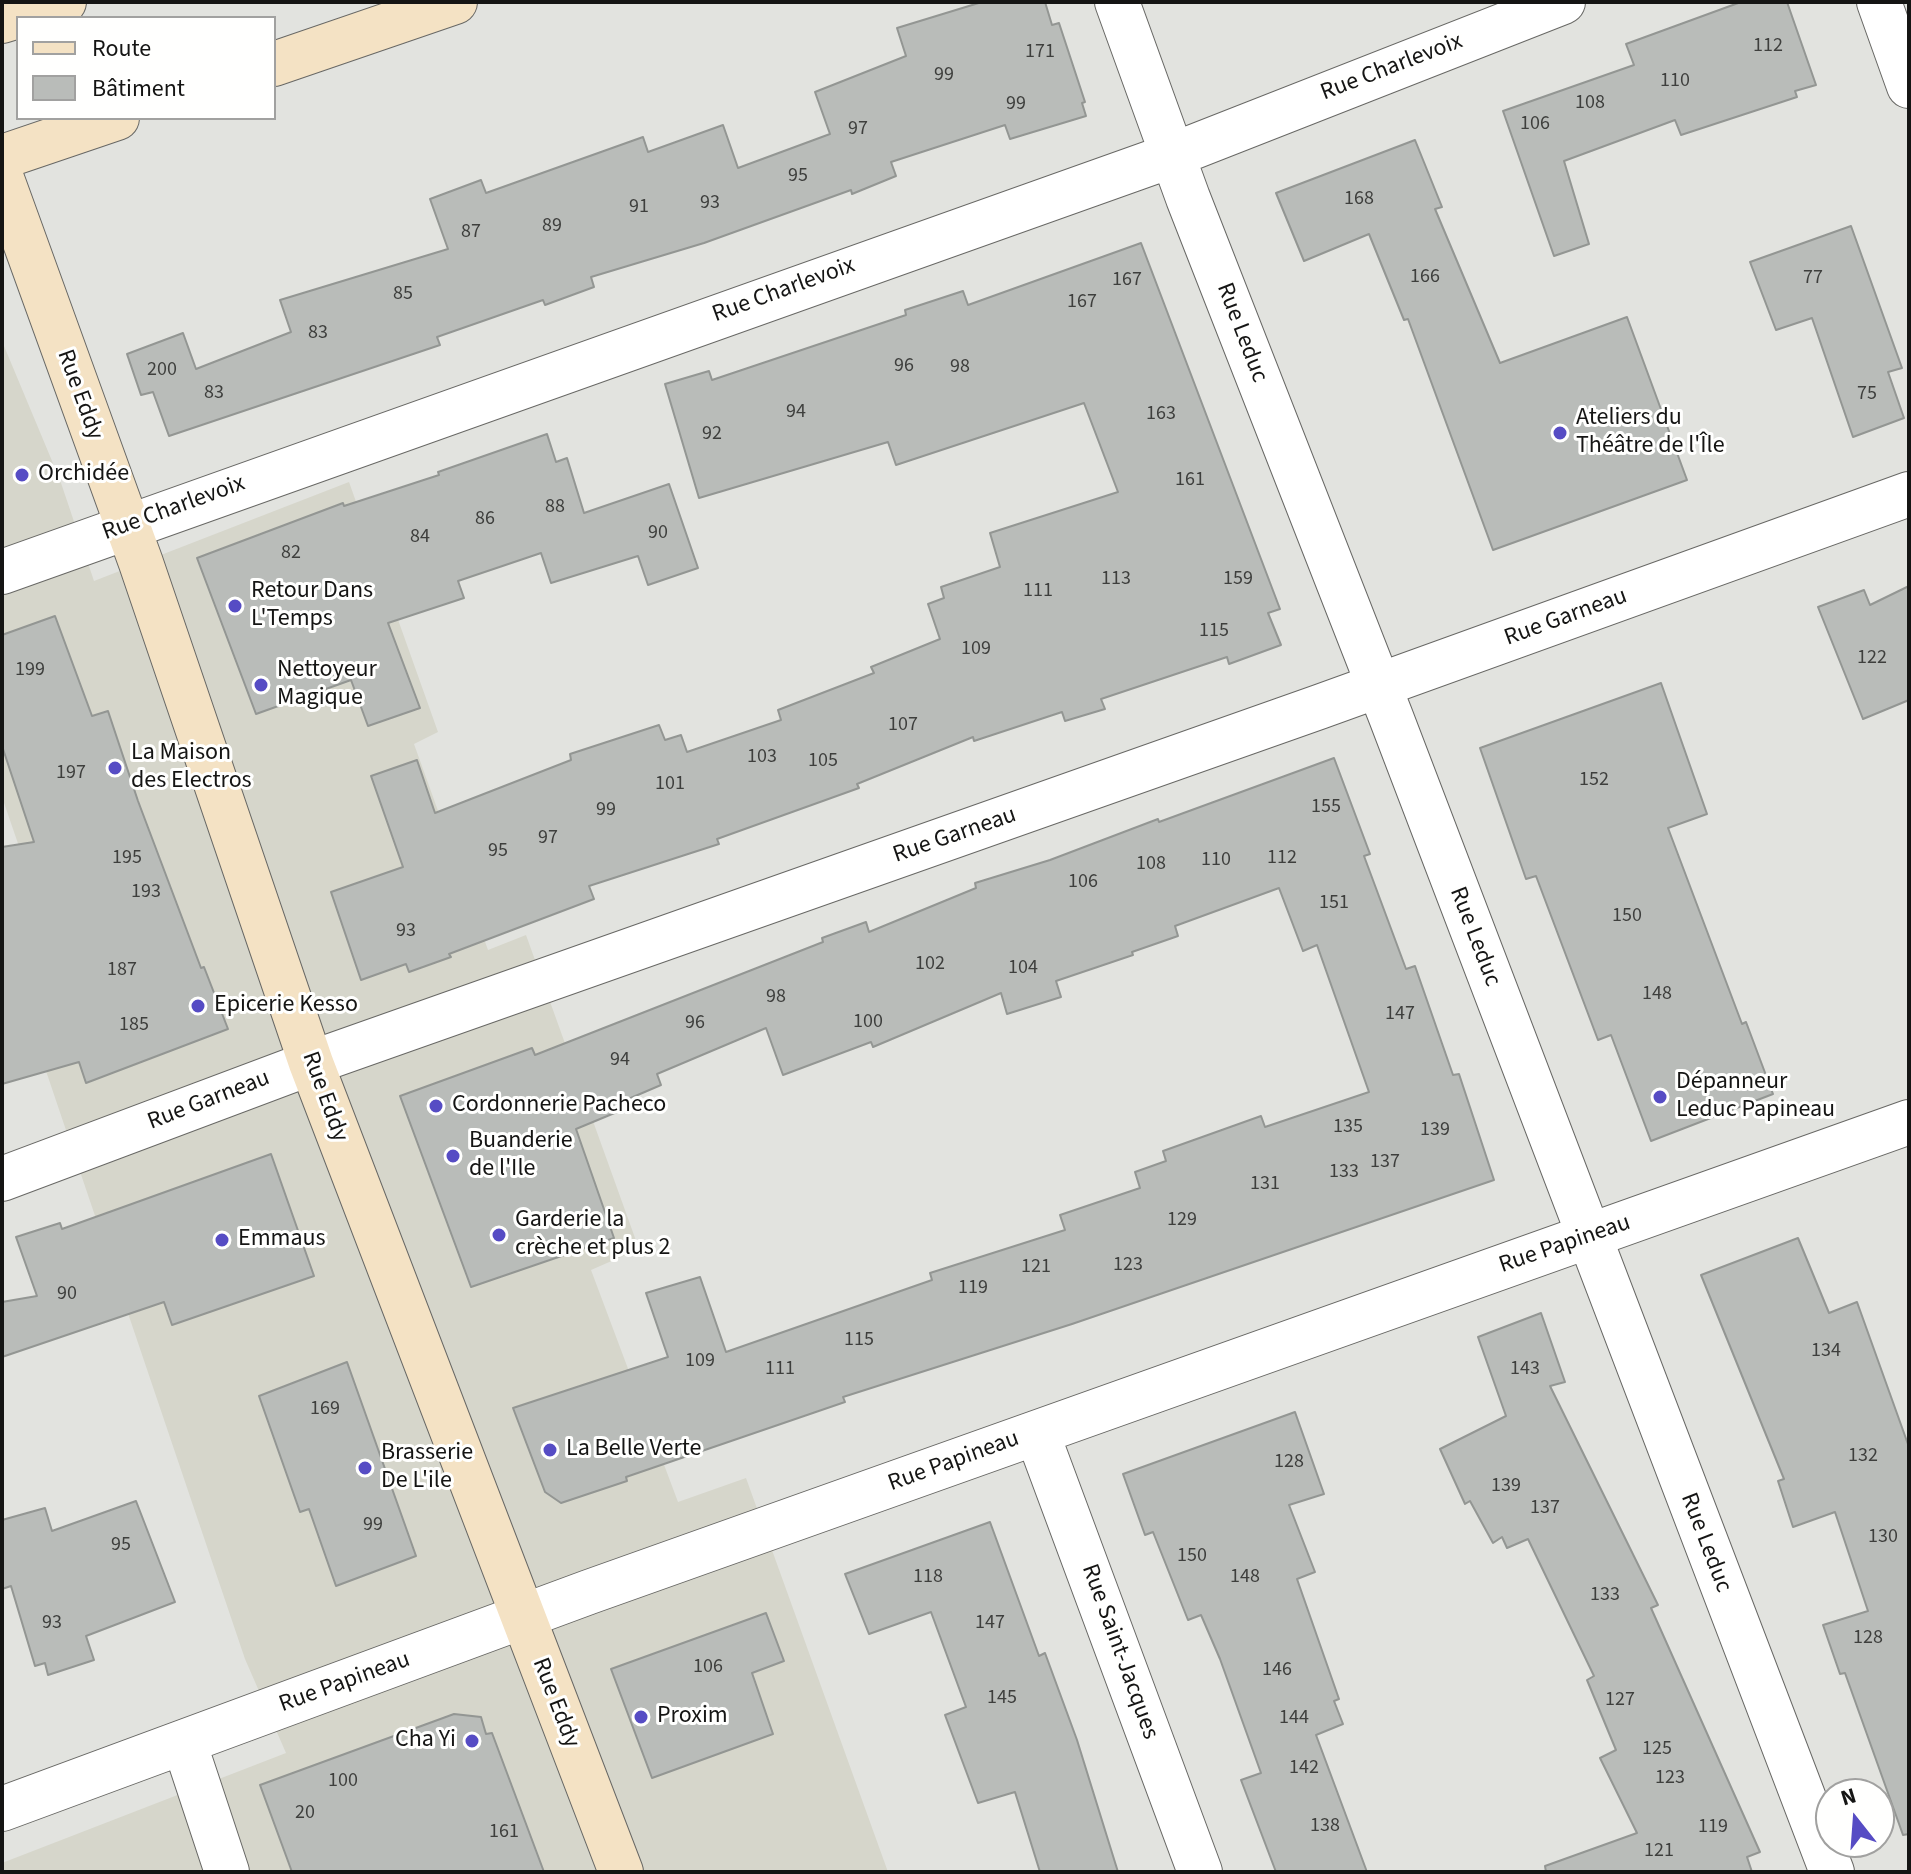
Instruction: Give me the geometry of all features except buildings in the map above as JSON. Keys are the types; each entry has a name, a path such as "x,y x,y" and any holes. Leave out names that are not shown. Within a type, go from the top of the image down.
{"main road":[{"path":"18,16 64,2"},
{"path":"276,63 455,2"},
{"path":"2,157 111,120"},
{"name":"Rue Eddy","path":"2,179 127,526 311,1063 621,1872"}],"street":[{"name":"Rue Leduc","path":"1117,2 1832,1872"},
{"name":"Rue Charlevoix","path":"2,572 1173,155 1563,2"},
{"path":"1879,2 1909,86"},
{"name":"Rue Garneau","path":"2,1179 311,1063 1909,494"},
{"name":"Rue Papineau","path":"2,1809 522,1617 1909,1122"},
{"name":"Rue Saint-Jacques","path":"1037,1433 1200,1872"},
{"path":"184,1742 227,1872"}],"shaded area":[{"path":"4,346 60,480 94,581 349,482 438,732 414,744 488,950 526,935 639,1249 591,1270 678,1502 746,1478 888,1872 2,1872 2,1863 286,1753 245,1659 2,941 24,861 2,797"}],"place":[{"name":"Ateliers du Théâtre de l'Île","path":"1560,433"},
{"name":"Orchidée","path":"22,475"},
{"name":"Retour Dans L'Temps","path":"235,606"},
{"name":"Nettoyeur Magique","path":"261,685"},
{"name":"La Maison des Electros","path":"115,768"},
{"name":"Epicerie Kesso","path":"198,1006"},
{"name":"Dépanneur Leduc Papineau","path":"1660,1097"},
{"name":"Cordonnerie Pacheco","path":"436,1106"},
{"name":"Buanderie de l'Ile","path":"453,1156"},
{"name":"Garderie la crèche et plus 2","path":"499,1235"},
{"name":"Emmaus","path":"222,1240"},
{"name":"La Belle Verte","path":"550,1450"},
{"name":"Brasserie De L'ile","path":"365,1468"},
{"name":"Proxim","path":"641,1717"},
{"name":"Cha Yi","path":"472,1741"}]}
